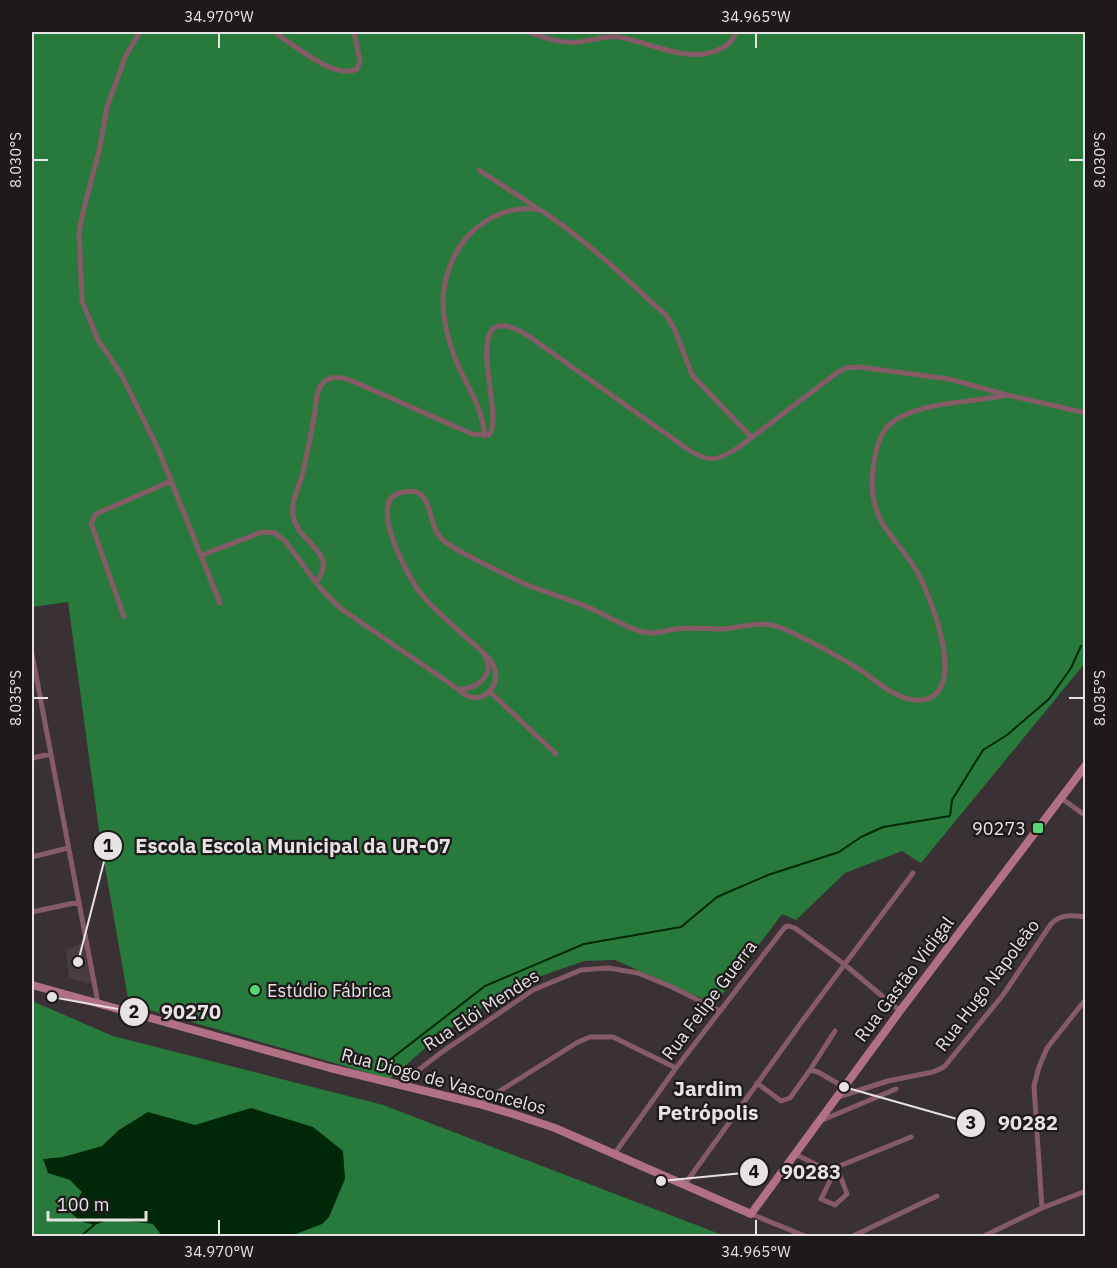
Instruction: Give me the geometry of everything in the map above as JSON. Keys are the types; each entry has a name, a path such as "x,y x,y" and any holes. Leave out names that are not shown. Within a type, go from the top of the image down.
{"street":[{"path":"140,32 126,55 107,106 79,232 82,301 98,340 122,374 159,452 220,603"},
{"path":"274,32 326,66 347,73 357,69 360,61 354,32"},
{"path":"528,32 551,40 576,43 600,37 618,37 654,48 711,54 728,45 736,32"},
{"path":"479,170 570,231 666,315 675,330 692,375 753,438"},
{"path":"484,436 479,406 460,371 446,326 444,303 446,278 458,249 487,219 504,212 541,210"},
{"path":"316,582 323,573 324,561 321,554 300,532 293,516 293,506 307,453 319,390 323,383 329,378 339,377 350,380 472,434 484,436 492,433 494,424 486,358 487,339 496,328 502,326 527,335 702,458 725,457 846,368 949,379 1086,414"},
{"path":"202,555 255,534 269,532 280,536 340,608 468,697 476,698 489,691 496,680 496,668 485,654 436,610 412,580 387,521 388,504 391,498 397,494 415,493 423,496 428,502 438,534 452,548 527,585 588,607 642,632 654,633 682,628 770,625 858,669 902,697 919,700 934,697 942,686 946,671 941,635 927,591 913,565 891,537 874,505 872,490 877,447 884,432 904,416 937,406 981,401 1006,395"},
{"path":"124,617 91,523 92,519 96,514 171,481"},
{"path":"458,689 470,689 485,678 488,668 485,654"},
{"path":"32,655 98,1003"},
{"path":"489,691 556,754"},
{"path":"32,703 40,701"},
{"path":"32,758 51,754"},
{"name":"Rua Gastão Vidigal","path":"751,1214 900,1011 1086,765"},
{"path":"1061,798 1086,816"},
{"path":"32,857 69,848"},
{"path":"685,1184 844,964 913,873"},
{"path":"32,912 79,902"},
{"name":"Rua Hugo Napoleão","path":"837,1098 888,1081 933,1072 944,1067 1003,995 1051,924 1058,917 1075,915 1086,917"},
{"name":"Rua Felipe Guerra","path":"615,1154 676,1068 781,930 789,926 795,928 844,964"},
{"path":"844,964 900,1011"},
{"name":"Rua Elói Mendes","path":"399,1085 442,1052 533,990 581,970 608,968 638,973 720,1011"},
{"name":"Rua Diogo de Vasconcelos","path":"32,985 270,1051 479,1104 555,1128 805,1236"},
{"path":"1042,1208 1034,1086 1047,1048 1086,999"},
{"path":"757,1083 778,1100 784,1101 790,1098 835,1031"},
{"path":"479,1104 578,1042 590,1037 613,1036 676,1068"},
{"path":"810,1070 844,1087"},
{"path":"818,1121 896,1089"},
{"path":"795,1154 819,1166 834,1167 911,1137"},
{"path":"834,1167 847,1194 833,1205 821,1199 834,1167"},
{"path":"984,1236 1042,1208 1086,1191"},
{"path":"853,1236 937,1196"}],"shaded area":[{"path":"87,941 91,984 69,978 66,950"},
{"path":"251,1108 313,1127 343,1151 345,1179 329,1217 322,1224 291,1236 162,1236 153,1224 111,1219 94,1225 80,1221 70,1212 82,1192 70,1180 48,1173 43,1159 63,1157 102,1146 119,1130 148,1112 195,1125"}],"green space":[{"path":"32,32 1085,32 1085,663 921,863 902,851 845,873 796,920 782,914 715,1004 615,960 584,961 518,984 439,1036 390,1079 129,1004 100,838 68,602 32,607"},
{"path":"32,1001 113,1036 383,1105 725,1236 32,1236"}],"waterway":[{"path":"387,1062 485,986 584,944 681,927 717,897 768,875 839,852 861,837 883,827 950,816 952,800 983,750 1007,735 1049,699 1071,668 1081,646"},
{"path":"81,1236 94,1225"}],"place":[{"name":"90273","path":"1038,828"},
{"name":"Escola Escola Municipal da UR-07","path":"78,962"},
{"name":"Estúdio Fábrica","path":"255,990"},
{"name":"90270","path":"52,997"},
{"name":"90282","path":"844,1087"},
{"name":"90283","path":"661,1181"}],"district":[{"name":"Jardim Petrópolis","path":"708,1100"}]}
